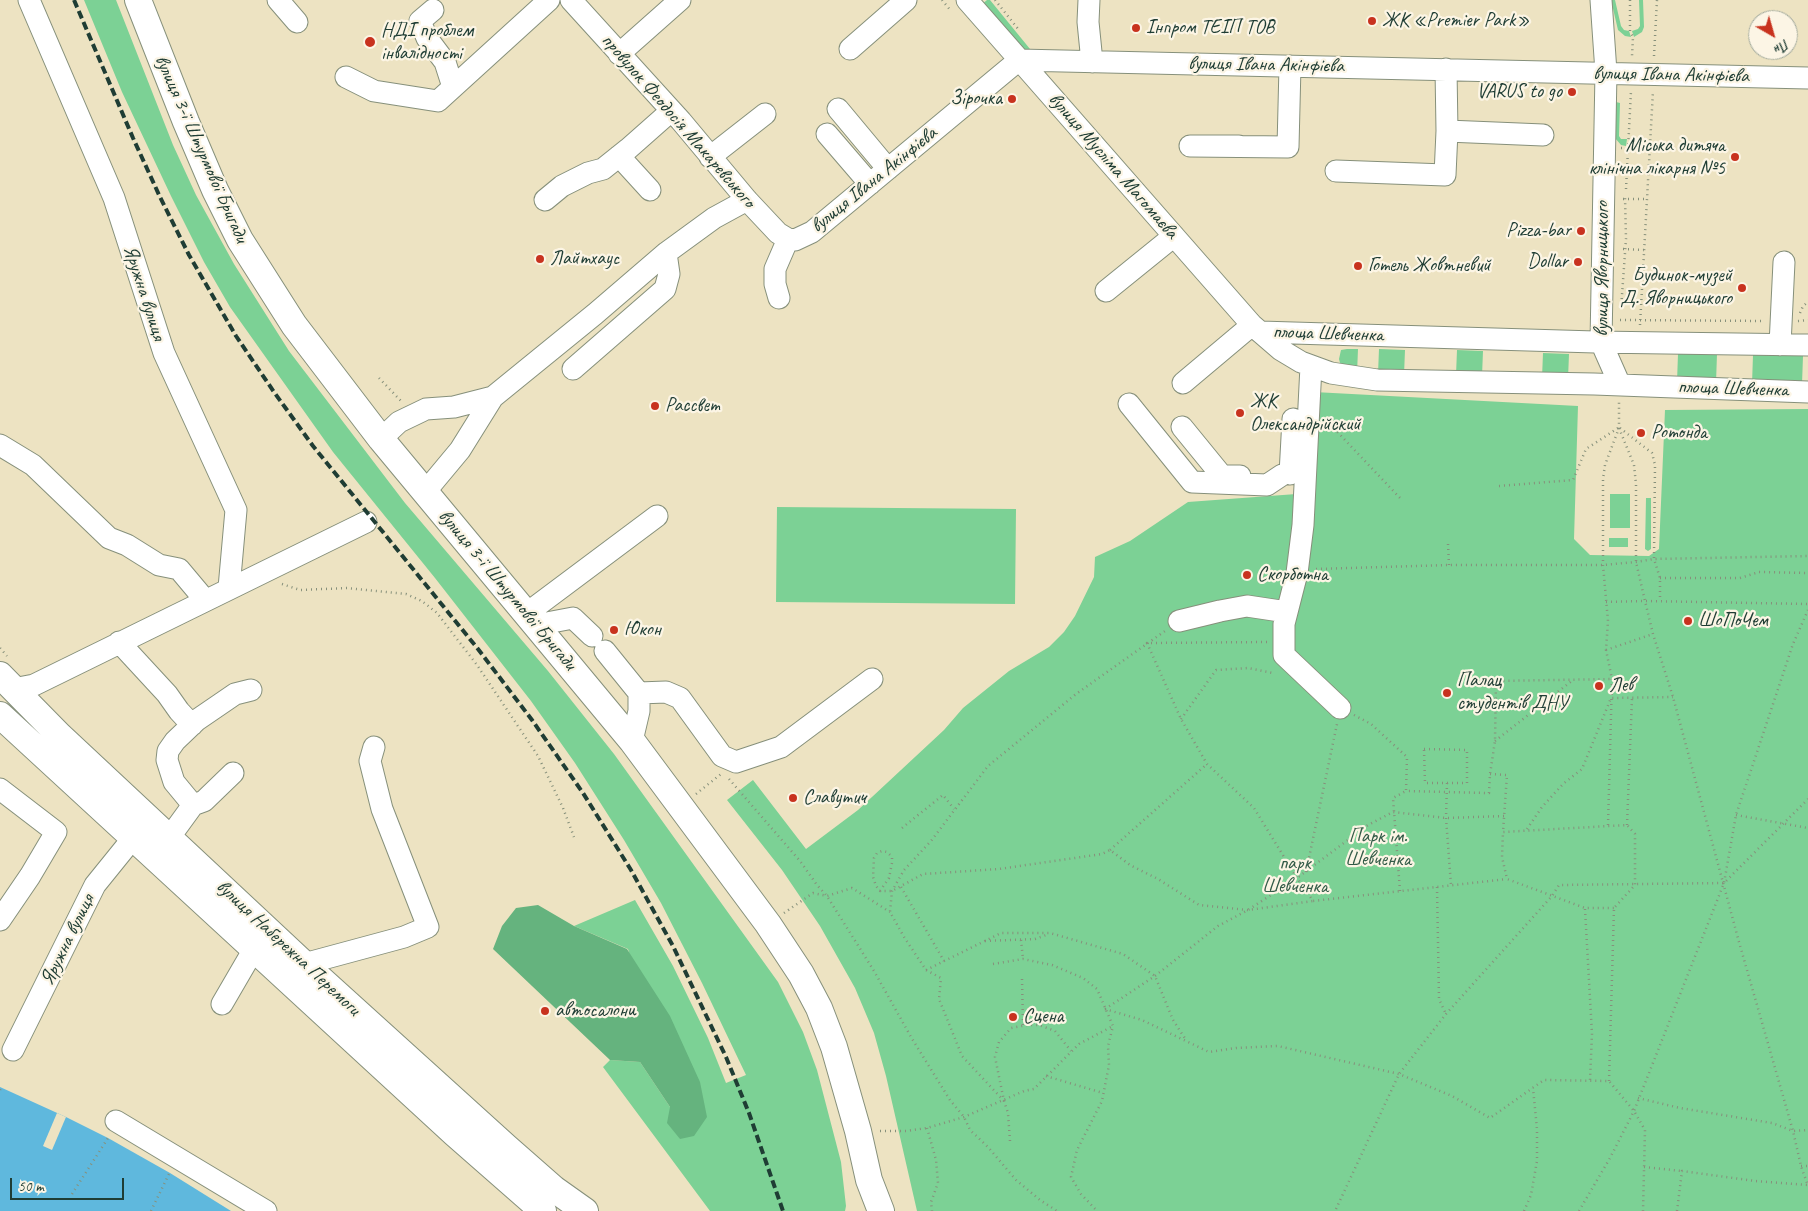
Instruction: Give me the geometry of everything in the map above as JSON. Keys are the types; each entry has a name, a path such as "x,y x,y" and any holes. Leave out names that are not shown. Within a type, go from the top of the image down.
{"main road":[{"name":"вулиця 3-ї Штурмової Бригади","path":"138,0 215,190 240,240 294,325 382,439 632,741 768,924 801,974 819,1008 834,1047 858,1131 869,1180 881,1211"},
{"name":"вулиця Набережна Перемоги","path":"7,682 60,736 304,964 506,1147 554,1189 585,1211"},
{"name":"вулиця Набережна Перемоги","path":"0,715 490,1166 543,1211"},
{"name":"вулиця 3-ї Штурмової Бригади","path":"863,1211 869,1180"}],"street":[{"name":"Яружна вулиця","path":"29,0 114,198 164,353 236,510 229,588"},
{"path":"278,0 297,22"},
{"path":"346,77 374,91 438,100 549,0"},
{"name":"провулок Феодосія Макаревського","path":"571,0 671,111 747,200 778,233 788,239"},
{"path":"619,54 680,0"},
{"path":"850,49 906,0"},
{"path":"1089,0 1088,22 1092,62"},
{"name":"вулиця Яворницького","path":"1601,0 1606,72 1601,342 1619,394"},
{"name":"вулиця Мусліма Магомаєва","path":"969,1 1256,328"},
{"path":"433,10 420,21 427,38 445,62 453,87"},
{"name":"вулиця Івана Акінфієва","path":"788,239 795,240 812,232 1019,60 1808,78"},
{"path":"1239,146 1200,146 1288,147 1290,66"},
{"path":"1336,171 1445,175 1447,131 1446,69"},
{"path":"838,109 888,169"},
{"path":"544,200 562,186 603,169 671,111"},
{"path":"710,157 765,114"},
{"path":"1447,131 1543,135"},
{"path":"826,134 870,184"},
{"path":"620,156 650,190"},
{"path":"426,492 460,450 494,395 666,254 714,218 747,200"},
{"path":"1106,292 1174,236"},
{"path":"779,298 775,284 775,269 788,239"},
{"path":"573,369 665,289 669,274 666,254"},
{"path":"1780,345 1784,262"},
{"path":"1183,383 1256,328"},
{"name":"площа Шевченка","path":"1256,328 1601,342 1808,345"},
{"name":"площа Шевченка","path":"1256,328 1291,357 1311,366 1338,374 1377,380 1619,394 1808,392"},
{"path":"1293,474 1309,402 1311,366"},
{"path":"382,439 398,422 426,408 454,407 494,395"},
{"path":"1129,404 1192,482 1267,485 1293,474"},
{"path":"1293,419 1293,474 1303,525 1296,573 1284,624 1284,656 1340,708"},
{"path":"1182,427 1222,476 1263,477 1293,474"},
{"path":"0,445 33,465 109,538 127,545 159,565 180,569 205,600"},
{"path":"531,619 657,516"},
{"path":"7,682 34,684 366,522"},
{"path":"1180,621 1247,606 1287,612"},
{"path":"531,619 573,618 598,643 639,692 639,711 632,741"},
{"path":"119,642 192,724"},
{"path":"639,692 666,692 680,698 722,756 736,762 781,747 872,680"},
{"path":"192,805 174,782 167,760 168,751 192,724 235,694 251,690"},
{"path":"304,964 404,938 428,927 382,809 370,761 374,747"},
{"path":"169,838 192,805 204,801 233,774"},
{"path":"0,789 56,832 30,876 0,920"},
{"name":"Яружна вулиця","path":"13,1050 95,885 133,838"},
{"path":"222,1004 254,949"},
{"path":"112,1130 266,1211"}],"path":[{"path":"1630,0 1630,30 1633,37 1632,61"},
{"name":"вулиця Яворницького","path":"1639,343 1657,0"},
{"path":"1626,190 1631,86"},
{"path":"1604,148 1649,149"},
{"path":"1622,297 1626,239 1625,197"},
{"path":"1604,198 1647,199"},
{"path":"1602,249 1644,250"},
{"path":"1803,306 1808,302"},
{"path":"1601,320 1808,320"},
{"path":"379,378 404,404"},
{"path":"1608,825 1612,680 1606,650 1608,621 1603,565 1603,483 1605,465 1619,428 1619,394"},
{"path":"1309,402 1400,498"},
{"path":"1499,486 1573,480 1586,449 1619,428"},
{"path":"1619,428 1652,453 1655,465 1654,558 1660,578 1660,601"},
{"path":"1619,428 1634,465 1636,484 1636,562 1653,634 1673,697 1739,942 1808,1186 1644,1167"},
{"path":"1448,544 1449,565"},
{"path":"1263,574 1296,573 1320,568 1449,565 1603,565 1636,562 1654,558 1808,556"},
{"path":"1660,578 1740,578 1759,572 1808,572"},
{"path":"260,574 300,590 348,588 406,594 422,601 437,613 458,638 538,756 574,838"},
{"path":"1606,602 1660,601 1808,604"},
{"path":"1579,1211 1610,1158 1634,1111 1724,883 1736,815 1793,644 1808,610"},
{"path":"890,912 892,891 904,870 931,841 988,766 1076,694 1180,621"},
{"path":"1606,650 1653,634"},
{"path":"1147,643 1284,642"},
{"path":"1147,643 1181,719 1207,764 1254,808 1313,901"},
{"path":"1181,719 1216,670 1248,668 1273,673"},
{"path":"1495,741 1574,679"},
{"path":"1400,891 1393,798 1406,791 1489,793 1495,741 1496,681 1612,680"},
{"path":"1611,698 1673,697"},
{"path":"1526,830 1563,784 1582,769 1611,698"},
{"path":"1627,825 1632,698"},
{"path":"1306,872 1340,708 1371,724 1407,757 1406,791"},
{"path":"1424,749 1467,750 1467,784 1447,783 1425,783 1424,749"},
{"path":"880,891 892,891 923,874 999,869 1102,854 1110,850 1207,764"},
{"path":"710,783 723,772 800,861 827,896 874,971 911,1037 950,1100 964,1117 970,1130 988,1147 1016,1180 1057,1211"},
{"path":"1490,774 1507,775 1502,857 1507,879"},
{"path":"1447,783 1446,818 1451,885"},
{"path":"902,828 944,795 954,809"},
{"path":"1336,1209 1399,1074 1446,1014 1552,896 1559,884 1724,883 1808,799"},
{"path":"1105,1009 1156,976 1218,926 1248,910 1306,872 1368,825 1393,812 1446,818 1504,816"},
{"path":"1736,815 1808,828"},
{"path":"1503,832 1627,825 1636,834 1635,884 1614,908 1609,1081 1634,1111 1645,1130 1643,1211"},
{"path":"1110,850 1130,865 1158,879 1199,905 1248,910 1507,879 1585,908 1614,908"},
{"path":"882,851 887,852 892,857 892,863 888,878 880,891 873,877 873,866 877,853 882,851"},
{"path":"901,887 944,961"},
{"path":"1437,887 1440,1000 1446,1014"},
{"path":"768,924 814,893 827,896 852,888 890,912 904,938 926,970 941,978 939,999 962,1056 1004,1102"},
{"path":"1585,908 1592,1034 1590,1080"},
{"path":"926,970 1001,933 1050,933 1123,954 1156,976 1173,1020 1187,1041"},
{"path":"984,941 1035,939 1050,933"},
{"path":"1022,940 1023,959"},
{"path":"993,964 1023,959 1052,964 1083,978 1097,989 1113,1026 1108,1046 1109,1065 1102,1101 1076,1150 1071,1177 1081,1194 1097,1211"},
{"path":"1022,980 1024,1026"},
{"path":"1105,1009 1142,1020 1208,1052 1236,1048 1278,1046 1399,1074 1452,1096 1490,1118 1544,1080 1609,1081"},
{"path":"1010,1141 1008,1113 995,1057 999,1042 1011,1028 1039,1025 1054,1032 1071,1051"},
{"path":"858,1131 906,1131 927,1128 1004,1102 1034,1089 1079,1044 1113,1026"},
{"path":"1046,1076 1103,1093"},
{"path":"1524,1211 1531,1195 1537,1161 1537,1128 1533,1088"},
{"path":"1638,1098 1680,1108 1772,1124 1793,1131 1808,1130"},
{"path":"927,1128 936,1160 938,1183 931,1202 932,1211"},
{"path":"72,1194 112,1130"},
{"path":"1801,1166 1808,1166"},
{"path":"1678,1211 1682,1171"},
{"path":"151,1211 170,1173"}],"green space":[{"path":"84,0 116,0 173,145 196,195 234,264 289,351 405,503 548,671 614,754 778,982 803,1032 817,1070 841,1162 845,1211 710,1211 603,1067 610,1060 640,1062 670,1107 680,1139 628,949 574,926 635,900 673,966 708,1038 726,1083 746,1075 661,903 575,763 531,701 333,452 230,307 204,262 171,196 122,92"},
{"path":"987,0 990,0 1030,49 1018,53 980,6"},
{"path":"1611,0 1615,0 1621,26 1624,30 1629,31 1631,37 1625,36 1618,30"},
{"path":"1639,0 1643,0 1644,27 1642,32 1634,37 1632,31 1640,26"},
{"path":"1616,102 1620,103 1619,136 1621,139 1627,139 1626,146 1621,145 1615,138"},
{"path":"1358,349 1357,374 1341,367 1339,359 1341,350"},
{"path":"1379,349 1405,350 1404,375 1378,374"},
{"path":"1457,350 1483,351 1482,376 1456,375"},
{"path":"1543,353 1569,354 1568,379 1542,378"},
{"path":"1678,354 1717,354 1716,383 1677,382"},
{"path":"1753,355 1803,356 1802,384 1752,384"},
{"name":"парк Шевченка","path":"1314,392 1578,406 1574,539 1590,555 1649,556 1659,549 1665,410 1808,409 1808,1211 917,1211 886,1076 874,1033 855,988 820,926 782,870 727,800 753,780 806,849 858,810 944,730 963,708 1009,671 1049,647 1064,632 1075,616 1094,577 1095,557 1130,541 1188,502 1310,493"},
{"path":"1610,494 1630,494 1630,528 1610,528"},
{"path":"1646,498 1651,498 1651,549 1648,551 1645,549"},
{"path":"777,507 1016,509 1015,604 776,602"},
{"path":"1609,538 1628,538 1628,547 1609,547"},
{"path":"538,905 574,926 627,949 670,1016 700,1082 707,1117 694,1136 680,1139 667,1123 670,1107 640,1062 610,1060 493,949 502,926 516,908"}],"water":[{"path":"0,1087 108,1138 170,1173 231,1211 0,1211"}],"pier":[{"path":"57,1113 66,1117 52,1150 43,1146"}],"railway":[{"path":"74,0 160,197 189,255 236,336 313,446 478,649 532,720 583,793 631,870 673,946 726,1057 749,1113 783,1211"}],"place":[{"name":"ЖК «Premier Park»","path":"1372,21"},
{"name":"Інпром ТЕІП ТОВ","path":"1136,28"},
{"name":"НДІ проблем інвалідності","path":"370,42"},
{"name":"VARUS to go","path":"1572,92"},
{"name":"Зірочка","path":"1012,99"},
{"name":"Міська дитяча клінічна лікарня №5","path":"1735,157"},
{"name":"Pizza-bar","path":"1581,231"},
{"name":"Лайтхаус","path":"540,259"},
{"name":"Dollar","path":"1578,262"},
{"name":"Готель Жовтневий","path":"1358,266"},
{"name":"Будинок-музей Д. Яворницького","path":"1742,288"},
{"name":"Рассвет","path":"655,406"},
{"name":"ЖК Олександрійский","path":"1240,413"},
{"name":"Ротонда","path":"1641,433"},
{"name":"Скорботна","path":"1247,575"},
{"name":"ШоПоЧем","path":"1688,621"},
{"name":"Юкон","path":"614,630"},
{"name":"Лев","path":"1599,686"},
{"name":"Палац студентів ДНУ","path":"1447,693"},
{"name":"Славутич","path":"793,798"},
{"name":"автосалони","path":"545,1011"},
{"name":"Сцена","path":"1013,1017"}],"park label":[{"name":"Парк iм. Шевченка","path":"1378,848"}]}
